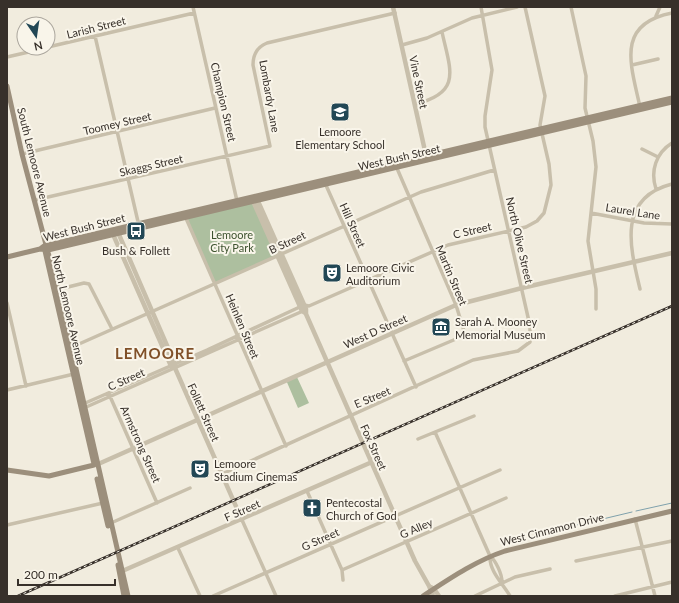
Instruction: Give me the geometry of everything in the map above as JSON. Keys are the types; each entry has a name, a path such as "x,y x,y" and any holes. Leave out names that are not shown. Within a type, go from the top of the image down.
{"main road":[{"name":"South Lemoore Avenue","path":"7,86 22,154 35,200 44,247"},
{"name":"West Bush Street","path":"7,257 44,247 488,144 672,98"},
{"name":"West Bush Street","path":"640,107 672,102"},
{"name":"North Lemoore Avenue","path":"44,247 56,290 110,524 124,596"},
{"path":"7,470 49,476 96,465"},
{"name":"West Cinnamon Drive","path":"423,596 463,570 490,556 530,544 672,511"},
{"name":"North Lemoore Avenue","path":"120,572 128,596"}],"street":[{"name":"Champion Street","path":"193,7 237,202"},
{"name":"Vine Street","path":"393,7 427,158"},
{"name":"North Olive Street","path":"481,7 492,70 485,120 488,144 522,288 530,326 530,342"},
{"path":"402,45 427,38 482,15 517,7"},
{"name":"C Street","path":"82,406 448,245 534,224 540,219 547,207 551,185 551,174 541,131 540,120 544,96 525,7"},
{"path":"571,7 586,80 585,103 587,120 593,141 596,167 588,240 596,290 596,309"},
{"path":"656,16 660,7"},
{"name":"Larish Street","path":"56,46 194,12"},
{"name":"Lombardy Lane","path":"270,146 253,65 258,48 267,43 395,13"},
{"path":"640,107 630,52 636,32 641,26 656,16 672,13"},
{"path":"415,104 435,99 443,92 449,81 450,71 442,32"},
{"path":"96,36 139,226"},
{"path":"632,65 658,58"},
{"name":"Toomey Street","path":"22,154 216,108"},
{"path":"656,189 654,172 658,157 664,149 672,144"},
{"name":"Skaggs Street","path":"35,200 270,146"},
{"path":"642,149 658,157"},
{"name":"Martin Street","path":"396,165 456,305 464,328 462,335 404,361"},
{"name":"B Street","path":"69,348 430,188 494,170"},
{"name":"Hill Street","path":"324,182 416,387"},
{"path":"640,289 631,242 633,221 640,203 656,189 672,184"},
{"name":"Fox Street","path":"255,199 279,256 304,309 326,363 407,542 432,591 439,596"},
{"name":"Laurel Lane","path":"591,213 655,225 672,224"},
{"name":"Heinlen Street","path":"185,215 286,446"},
{"name":"Follett Street","path":"114,231 152,311 197,420 276,595"},
{"name":"Follett Street","path":"114,231 147,313 174,366"},
{"name":"West D Street","path":"96,465 456,305 672,253"},
{"path":"56,290 84,283 89,284 112,329"},
{"path":"7,303 26,386"},
{"name":"E Street","path":"222,474 473,360 518,351 530,342"},
{"path":"7,390 75,374"},
{"name":"Armstrong Street","path":"109,395 157,503"},
{"path":"418,439 474,416"},
{"path":"435,432 472,513 498,579 502,582 510,596"},
{"name":"F Street","path":"120,572 178,548 372,462"},
{"name":"G Street","path":"213,596 500,470"},
{"path":"110,524 190,488"},
{"path":"307,491 342,570 343,580"},
{"name":"G Alley","path":"342,570 506,498"},
{"path":"7,525 104,503"},
{"path":"636,519 654,596"},
{"path":"576,561 643,548 672,540"},
{"path":"178,548 200,596"},
{"path":"475,596 502,582 527,573 550,570"},
{"path":"615,596 672,582"}],"green space":[{"name":"Lemoore City Park","path":"253,201 277,257 215,284 186,217"},
{"path":"296,375 309,403 298,408 286,380"}],"waterway":[{"path":"636,511 672,503"},
{"path":"586,523 632,512"},
{"path":"559,529 581,524"}],"railway":[{"path":"18,596 672,306"}],"place":[{"name":"Lemoore Elementary School","path":"340,112"},
{"name":"Bush & Follett","path":"136,231"},
{"name":"Lemoore Civic Auditorium","path":"332,273"},
{"name":"Sarah A. Mooney Memorial Museum","path":"441,327"},
{"name":"Lemoore Stadium Cinemas","path":"200,469"},
{"name":"Pentecostal Church of God","path":"312,508"}],"district":[{"name":"LEMOORE","path":"155,353"}]}
